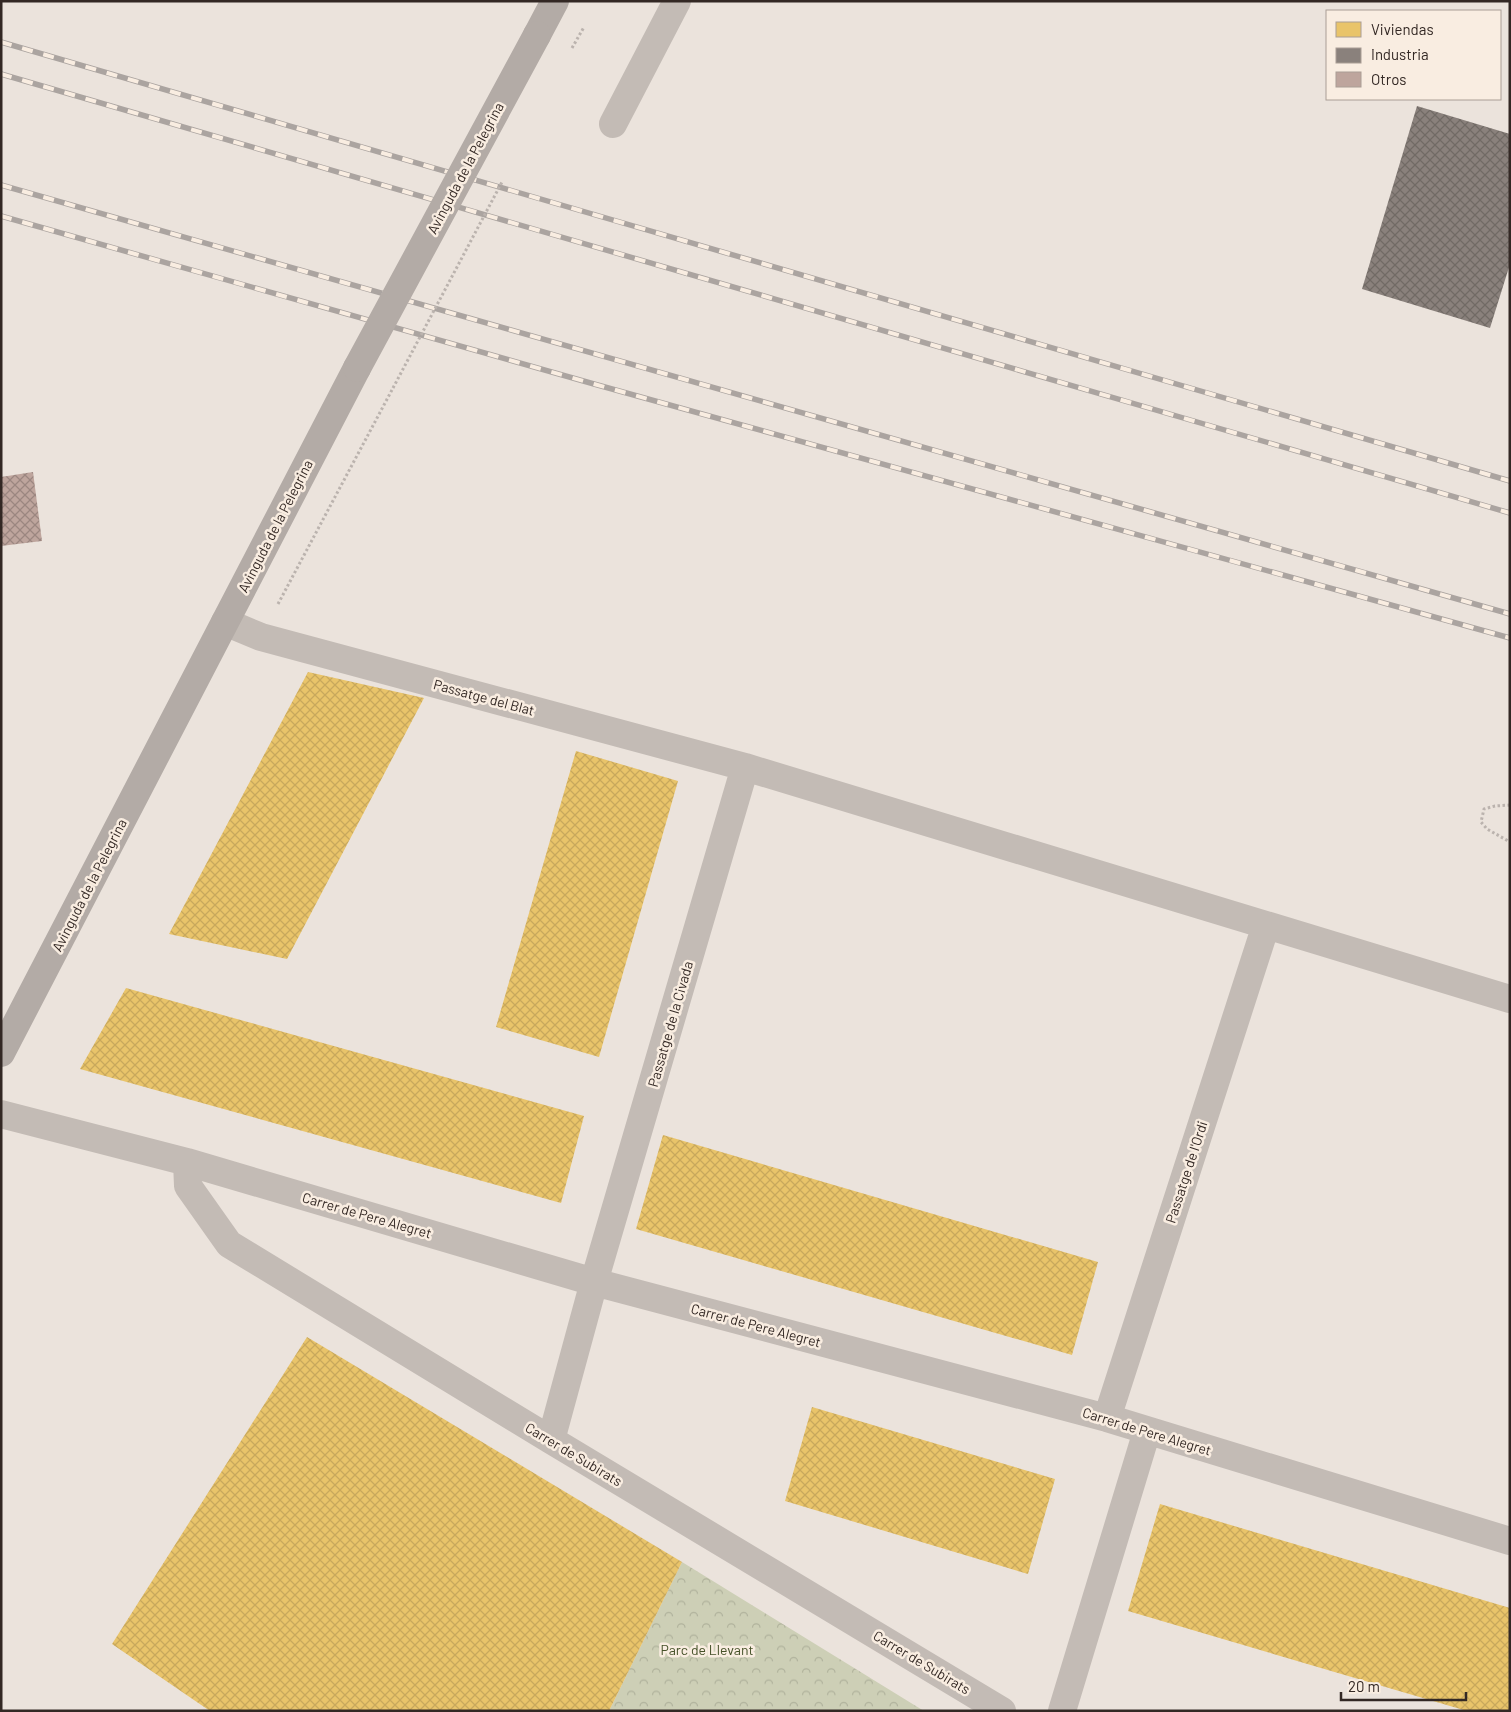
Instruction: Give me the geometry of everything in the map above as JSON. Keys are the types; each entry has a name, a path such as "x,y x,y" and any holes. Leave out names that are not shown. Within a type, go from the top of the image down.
{"street":[{"name":"Avinguda de la Pelegrina","path":"1,1053 357,368 555,1"},
{"path":"613,124 676,1"},
{"name":"Passatge del Blat","path":"225,622 261,637 745,767 1510,999"},
{"name":"Passatge de la Civada","path":"552,1440 594,1282 745,767"},
{"name":"Passatge de l'Ordi","path":"1107,1418 1266,925"},
{"name":"Carrer de Pere Alegret","path":"1,1114 187,1162 594,1282 1107,1418 1510,1541"},
{"name":"Carrer de Subirats","path":"187,1162 188,1186 229,1244 1002,1711"},
{"path":"1062,1711 1147,1430"}],"path":[{"path":"570,53 584,27"},
{"path":"393,388 504,176"},
{"path":"1510,805 1484,809 1481,822 1487,829 1510,842"}],"green space":[{"name":"Parc de Llevant","path":"682,1562 924,1711 609,1711"}],"building: Viviendas":[{"path":"308,672 424,698 287,959 169,934"},
{"path":"576,751 678,781 599,1057 496,1027"},
{"path":"126,988 584,1116 561,1203 80,1069"},
{"path":"663,1135 1098,1262 1072,1355 636,1229"},
{"path":"307,1337 682,1562 609,1711 210,1711 112,1644"},
{"path":"812,1407 1055,1479 1028,1574 785,1501"},
{"path":"1160,1504 1510,1608 1510,1711 1467,1711 1128,1611"}],"building: Industria":[{"path":"1417,106 1510,134 1510,264 1490,328 1362,289"}],"building: Otros":[{"path":"33,472 42,541 1,546 1,477"}],"railway":[{"path":"1,42 1510,481"},
{"path":"1,74 1510,513"},
{"path":"1,185 1510,614"},
{"path":"1,216 594,384 1510,638"}]}
